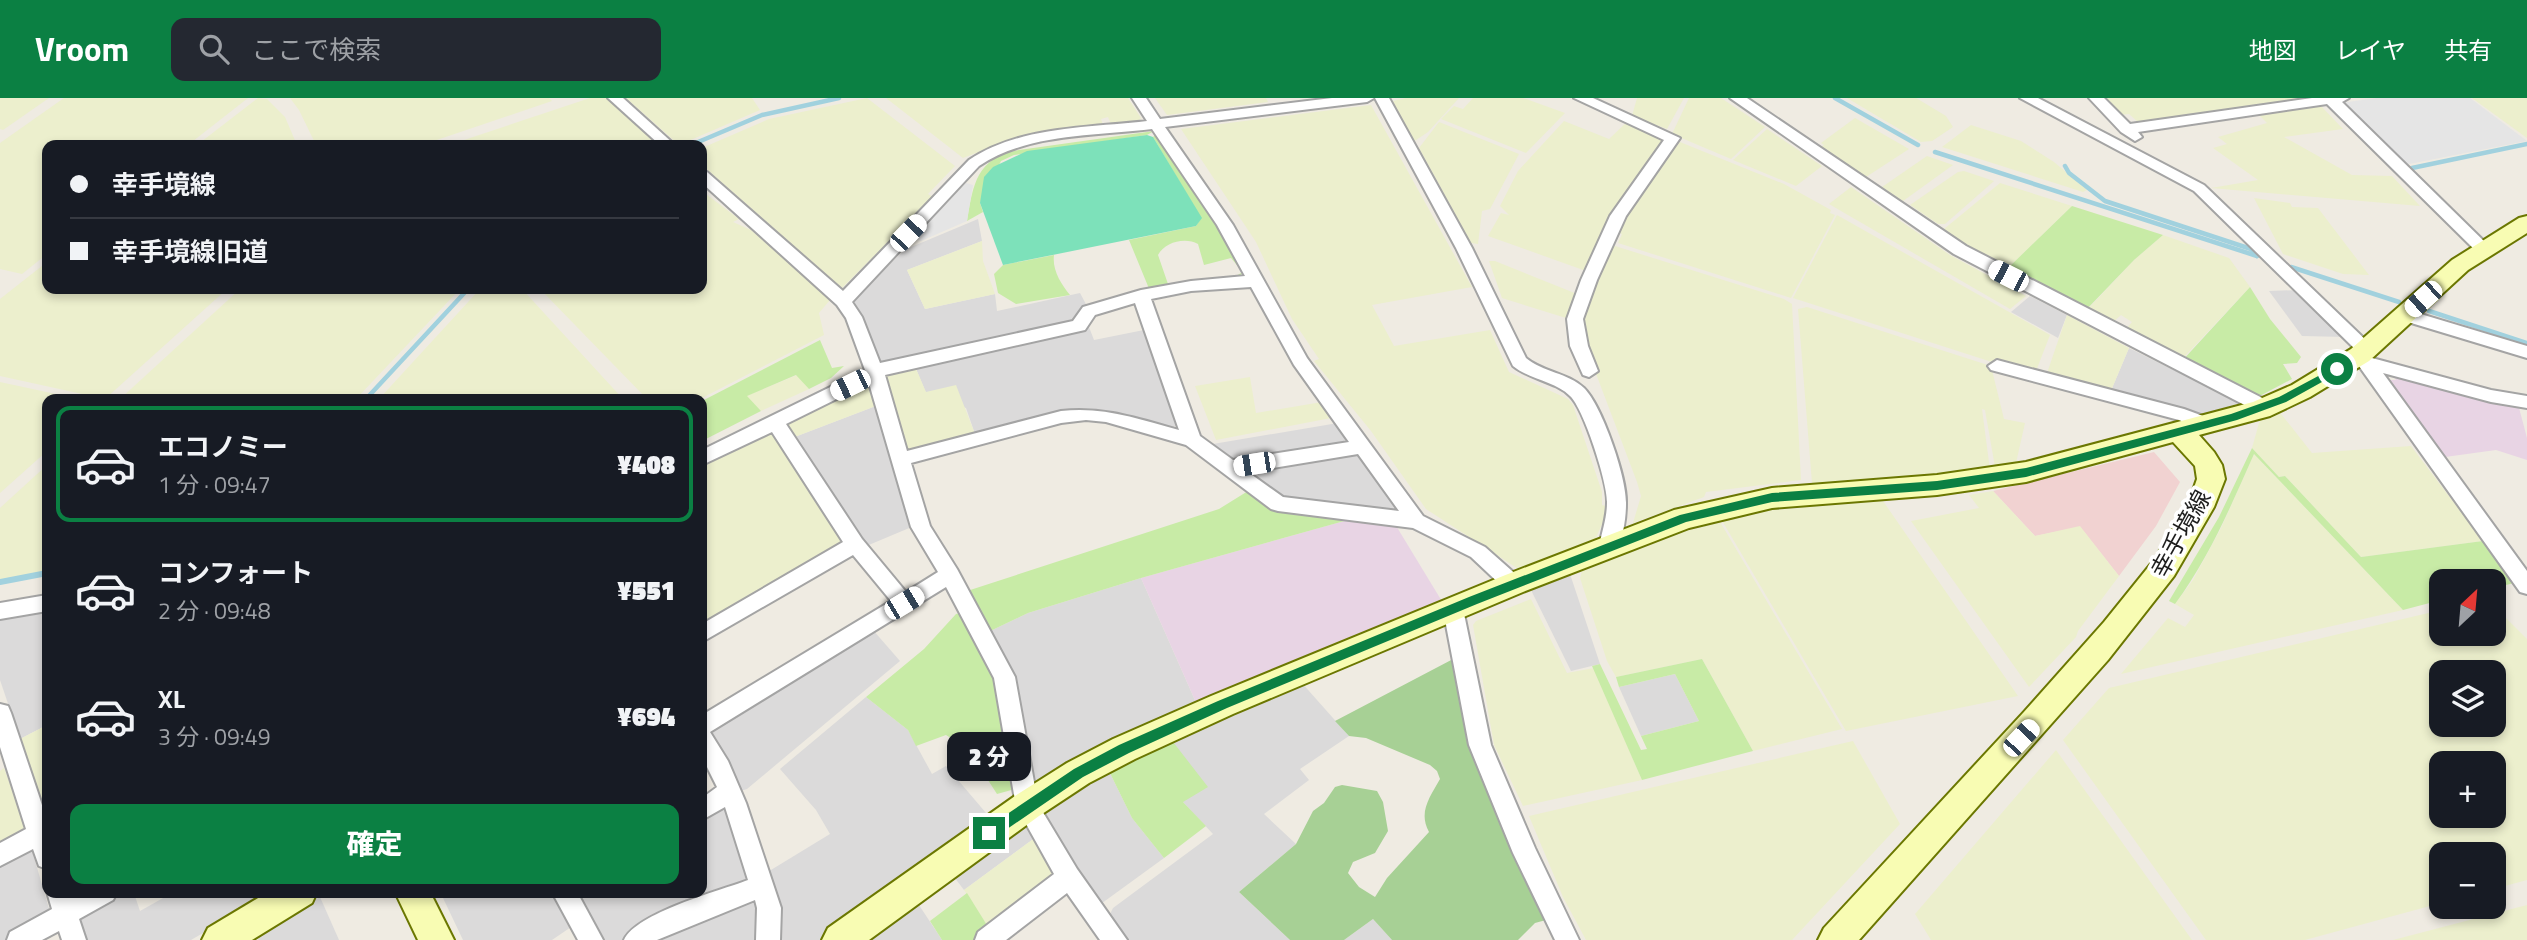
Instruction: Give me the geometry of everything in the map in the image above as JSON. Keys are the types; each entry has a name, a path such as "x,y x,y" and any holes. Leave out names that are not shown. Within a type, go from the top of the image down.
{"street":[{"path":"615,98 662,140"},
{"path":"1139,98 1225,225 1253,281 1300,361 1416,521"},
{"path":"843,300 974,163 1003,145 1024,140 1367,98"},
{"path":"1382,98 1464,248 1519,362 1526,369 1569,387 1584,400 1616,485 1617,502 1609,546"},
{"path":"1581,98 1673,138 1618,216 1589,280 1575,319 1580,346 1589,371"},
{"path":"1737,98 1960,250 2264,407"},
{"path":"2027,98 2199,188 2364,356 2527,586"},
{"path":"2096,98 2166,169"},
{"path":"2126,129 2334,99 2484,249"},
{"path":"707,179 843,300 853,317 875,373 921,527 950,575 1004,677 1027,806 1069,877 1115,940"},
{"path":"840,940 1027,806 1078,773 1124,749 1223,705 1609,546 1684,518 1772,498 1983,480 2026,472 2193,429 2264,407 2301,391 2364,356 2404,315 2460,265 2527,223"},
{"path":"707,456 884,368 1079,326 1088,311 1141,295 1191,286 1253,281"},
{"path":"1141,295 1164,367 1192,440"},
{"path":"2404,315 2527,352"},
{"path":"2364,356 2491,396 2527,402"},
{"path":"1997,366 2184,415 2193,429"},
{"path":"902,459 987,435 1086,414 1106,416 1192,440 1278,504 1416,521 1478,552 1513,584"},
{"path":"775,422 855,544 904,603"},
{"name":"幸手境線","path":"1836,940 2039,718 2168,564 2208,490 2211,477 2209,465 2193,429"},
{"path":"1228,468 1360,447"},
{"path":"707,631 855,544"},
{"path":"707,723 950,575"},
{"path":"0,611 42,604"},
{"path":"1453,609 1480,745 1525,853 1567,940"},
{"path":"0,713 42,829"},
{"path":"707,746 720,768 769,908 768,940"},
{"path":"707,807 729,792"},
{"path":"0,855 42,833"},
{"path":"987,940 1069,877"},
{"path":"636,940 657,926 762,886"},
{"path":"19,940 63,903 82,898"},
{"path":"236,935 291,898"},
{"path":"419,898 436,940"},
{"path":"570,898 591,940"},
{"path":"63,903 74,940"}],"shaded area":[{"path":"2377,98 2470,98 2527,141 2404,165 2340,103"},
{"path":"966,183 973,185 967,221 921,241 914,238"},
{"path":"978,219 982,241 907,270 925,309 995,294 997,311 1080,293 1087,306 1076,323 884,367 877,363 852,302 904,250"},
{"path":"2299,290 2346,337 2302,336 2269,291"},
{"path":"2030,296 2067,315 2058,338 2011,312"},
{"path":"1089,327 1094,340 1149,329 1182,422 1170,429 1100,412 975,434 966,408 926,393 914,364"},
{"path":"2129,348 2240,403 2199,416 2110,393"},
{"path":"2391,372 2518,404 2527,438 2527,460 2496,450 2445,457 2390,380 2396,380"},
{"path":"881,404 914,526 864,547 792,438"},
{"path":"1338,423 1348,437 1341,445 1238,463 1227,460 1207,445"},
{"path":"1350,452 1363,457 1405,516 1296,505 1248,478 1252,469"},
{"path":"2154,452 2180,482 2156,526 2119,576 2080,527 2035,536 1993,491"},
{"path":"1355,518 1395,524 1443,603 1198,707 1141,578"},
{"path":"1570,574 1600,664 1571,671 1530,588"},
{"path":"1141,578 1198,707 1036,792 986,633 1028,613"},
{"path":"42,608 42,728 20,739 0,680 0,616"},
{"path":"873,630 900,661 747,789 737,792 707,739 709,729"},
{"path":"1675,674 1699,721 1641,736 1619,687"},
{"path":"1301,682 1349,736 1300,769 1309,780 1264,814 1296,844 1239,892 1290,940 1122,940 1108,918 1113,908 1213,834 1183,802 1170,738"},
{"path":"866,697 908,730 932,774 946,766 992,820 822,940 775,940 766,873 830,834 816,810 780,769"},
{"path":"1108,769 1132,818 1164,858 1098,906 1037,815"},
{"path":"717,805 728,806 752,878 747,884 658,918 624,940 605,940 582,898 707,898 707,812"},
{"path":"1027,825 1036,837 964,890 951,873"},
{"path":"31,847 42,885 42,898 46,898 50,912 10,940 0,940 0,859"},
{"path":"109,898 136,898 140,911 163,898 263,898 191,940 84,940 78,919"},
{"path":"320,898 339,940 258,940 264,931"},
{"path":"443,898 558,898 574,925 552,940 463,940"},
{"path":"752,898 760,902 761,936 755,940 663,940 660,934"},
{"path":"915,899 942,940 858,940"},
{"path":"1373,919 1392,940 1344,940"}],"green space":[{"path":"0,98 49,98 3,130 0,129"},
{"path":"64,98 248,98 194,140 42,140 42,258 22,274 0,269 0,143"},
{"path":"258,98 267,99 285,117 295,140 203,140"},
{"path":"290,98 549,98 552,101 437,140 314,140"},
{"path":"590,98 607,98 656,140 464,140"},
{"path":"626,98 752,98 760,110 691,140 673,140"},
{"path":"867,98 955,166 928,194 933,197 842,288 707,169 707,146 769,119"},
{"path":"886,98 1128,98 1141,118 1138,121 1111,124 1108,117 1101,119 1103,125 1021,136 963,158"},
{"path":"1155,98 1266,98 1268,102 1167,115"},
{"path":"1406,98 1459,98 1428,132 1413,142 1393,101"},
{"path":"1473,98 1523,98 1565,113 1526,153 1441,119 1454,106 1463,109"},
{"path":"1637,98 1684,98 1667,129 1632,116"},
{"path":"1689,98 1721,98 1765,127 1731,159 1672,134"},
{"path":"1847,98 1916,98 1946,116 1953,127 1932,141 1921,142"},
{"path":"2102,98 2307,98 2139,123 2129,114 2119,115"},
{"path":"2472,98 2527,98 2527,138"},
{"path":"1371,105 1472,287 1372,305 1394,346 1490,330 1509,372 1568,399 1573,405 1602,492 1602,505 1610,507 1593,544 1523,572 1426,509 1371,431 1314,361 1319,359 1292,319 1256,242 1181,129"},
{"path":"2321,106 2343,129 2284,137 2352,175 2392,176 2420,206 2211,188 2258,180 2213,148 2227,144 2218,137 2267,123 2258,114"},
{"path":"1855,118 1909,149 1866,177 1862,176 1821,147 1824,145 1821,143"},
{"path":"1629,120 1670,140 1628,190 1601,242 1596,246 1586,271 1488,236 1501,213 1509,215 1500,206 1518,171 1564,121 1609,139"},
{"path":"1439,122 1519,154 1490,209 1482,211 1478,244 1471,243 1419,148"},
{"path":"1971,125 2021,141 2054,162 2087,190 2083,192 1942,147"},
{"path":"1767,129 1822,166 1796,186 1733,160"},
{"path":"1154,131 1147,135 1014,155 1001,161 980,203 983,212 967,221 975,184 986,166 994,159 1019,150"},
{"path":"1158,132 1186,171 1243,270 1240,278 1231,279 1241,273 1241,270 1231,258 1204,265 1198,244 1181,241 1165,247 1158,255 1168,284 1150,291 1129,240 1196,226 1201,218 1153,137"},
{"path":"1147,135 1153,137 1202,218 1196,226 1003,265 980,203 984,177 993,167 1027,151"},
{"path":"1680,142 1784,184 1831,210 1830,213 1835,215 1791,298 1618,243 1622,234 1617,232 1628,208 1632,209 1643,186"},
{"path":"1927,156 1953,165 1903,201 1882,187"},
{"path":"1964,171 1994,181 1945,224 1938,224 1910,205 1958,172"},
{"path":"2000,183 2072,206 2009,267 1974,250 1944,229"},
{"path":"1851,187 1950,255 2026,296 2010,309 1829,204"},
{"path":"707,195 739,219 733,222 751,230 830,300 819,313 824,335 707,395 642,394 545,294 707,294"},
{"path":"2254,198 2290,203 2292,207 2318,208 2369,275 2343,274 2283,254"},
{"path":"2072,206 2163,235 2134,260 2087,309 2008,272 2009,267"},
{"path":"1837,215 2050,335 2036,371 1998,364 1793,298"},
{"path":"2163,235 2229,258 2250,287 2184,357 2126,329 2132,322 2121,315 2110,325 2087,310 2134,260"},
{"path":"982,241 983,261 995,294 925,309 907,270"},
{"path":"1609,246 1784,299 1792,304 1801,480 1706,492 1704,497 1633,523 1641,496 1587,350 1579,319"},
{"path":"1054,255 1060,281 1070,295 1016,304 998,293 994,274 1003,265"},
{"path":"1489,261 1495,261 1577,294 1566,318 1502,298"},
{"path":"42,266 42,294 221,294 111,394 82,394 0,376 0,299"},
{"path":"2250,287 2270,319 2301,357 2297,363 2283,364 2292,379 2256,398 2181,362"},
{"path":"235,294 455,294 361,394 125,394"},
{"path":"475,294 527,294 618,394 384,394"},
{"path":"1807,307 1991,366 2004,419 2025,423 2016,463 1995,467 1985,410 1982,409 1990,470 1971,474 1812,483 1798,309"},
{"path":"2067,315 2129,348 2110,393 2052,378 2047,373"},
{"path":"820,340 832,368 844,366 831,378 809,389 796,375 747,396 761,411 707,438 707,398"},
{"path":"914,364 926,392 956,385 975,434 904,455 881,376"},
{"path":"797,375 809,389 761,411 746,396"},
{"path":"1250,377 1256,413 1322,402 1331,418 1216,440 1195,386"},
{"path":"869,381 881,404 792,438 785,425 788,420"},
{"path":"0,382 56,394 42,394 42,455 0,493"},
{"path":"2278,410 2312,453 2411,446 2483,541 2361,557 2285,476 2279,477 2252,448 2261,416"},
{"path":"775,433 844,539 840,545 707,622 707,463 766,434"},
{"path":"2252,448 2279,477 2285,476 2361,557 2483,541 2489,543 2518,582 2506,585 2506,569 2429,569 2429,603 2403,610 2254,454 2219,531 2198,568 2175,604 2169,601 2219,517"},
{"path":"2254,454 2403,610 2121,674 2168,618 2185,627 2194,615 2175,604 2193,580 2221,528"},
{"path":"42,470 42,572 0,580 0,508"},
{"path":"1248,491 1259,499 1285,509 1355,518 1028,613 986,633 964,592 1219,509"},
{"path":"1993,491 2035,536 2080,526 2119,576 2076,637 2029,687 1911,521 1979,508 1969,495"},
{"path":"1883,501 2018,696 1846,731 1721,519 1775,506 1778,510 1801,508 1801,504"},
{"path":"1719,520 1842,729 1753,751 1702,659 1616,677 1607,661 1580,578 1582,571 1643,545"},
{"path":"1531,599 1567,673 1594,668 1642,780 1523,806 1494,745 1473,625 1476,621"},
{"path":"961,613 998,678 1015,789 997,794 968,749 946,735 916,746 908,730 866,697 924,649 956,614"},
{"path":"2429,613 2429,646 2506,646 2506,618 2527,639 2527,880 2506,886 2506,842 2429,842 2429,906 2305,940 2206,940 2063,740 2109,688"},
{"path":"1455,658 1546,920 1535,923 1518,940 1392,940 1373,919 1344,940 1290,940 1239,892 1296,844 1313,811 1324,803 1335,787 1342,785 1377,791 1383,802 1388,831 1375,853 1353,862 1348,873 1359,887 1375,897 1387,878 1429,832 1425,811 1440,779 1437,771 1430,765 1366,738 1349,736 1335,721"},
{"path":"1702,659 1753,751 1642,780 1592,666 1600,664 1641,750 1647,749 1641,736 1699,721 1675,674 1619,687 1616,677"},
{"path":"42,728 42,803 20,739"},
{"path":"1170,738 1208,787 1183,802 1206,826 1164,858 1132,818 1108,769"},
{"path":"1853,741 1900,824 1792,940 1586,940 1563,897 1529,816"},
{"path":"2056,750 2192,940 1931,940 1915,914"},
{"path":"4,768 26,828 19,838 0,848 0,771"},
{"path":"1036,837 1060,872 990,930 964,890"},
{"path":"967,893 990,930 977,940 942,940 930,921"},
{"path":"2527,905 2527,940 2393,940 2473,919 2506,919 2506,910"}],"waterway":[{"path":"703,140 762,115 839,98"},
{"path":"1835,98 1918,145"},
{"path":"2412,168 2527,144"},
{"path":"1935,152 2257,256 2251,249 2105,201 2069,173 2065,166"},
{"path":"2291,267 2399,302"},
{"path":"371,394 463,294"},
{"path":"2429,311 2527,343"},
{"path":"0,582 42,574"}],"route":[{"path":"989,833 1078,773 1124,749 1473,600 1684,518 1772,498 1937,485 2026,472 2234,418 2301,391 2337,369"}]}
